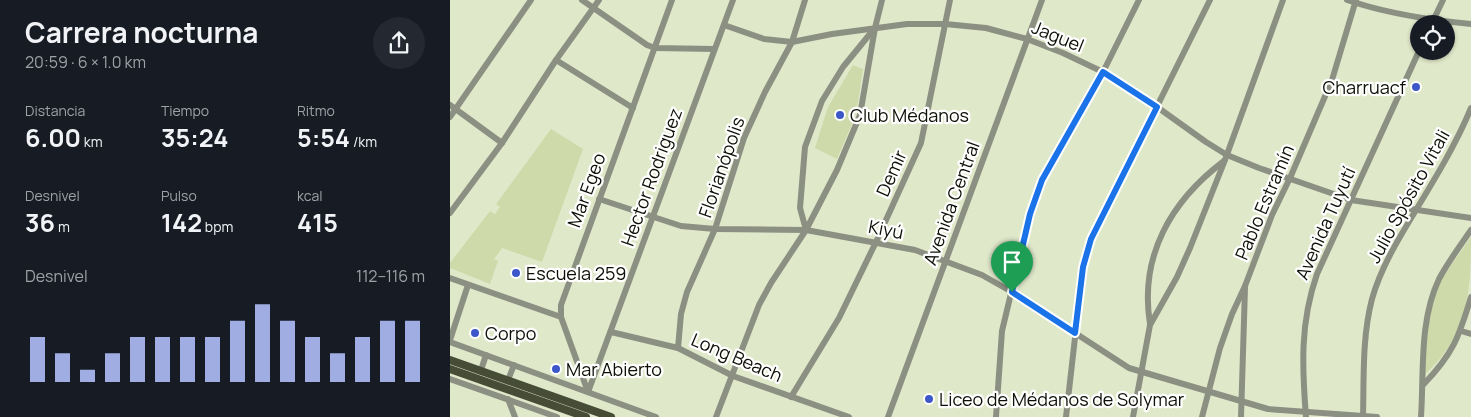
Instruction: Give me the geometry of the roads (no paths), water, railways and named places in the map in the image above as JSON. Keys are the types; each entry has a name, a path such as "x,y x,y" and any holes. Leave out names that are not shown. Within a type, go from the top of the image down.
{"main road":[{"path":"450,360 611,417"},
{"path":"450,369 586,417"}],"street":[{"path":"450,117 453,107 531,0"},
{"path":"582,0 646,45 654,48 714,49"},
{"path":"450,213 502,143 556,60 600,0"},
{"name":"Mar Egeo","path":"588,392 561,317 561,305 598,198 672,0"},
{"name":"Hector Rodriguez","path":"588,392 733,0"},
{"name":"Florianópolis","path":"678,348 681,314 687,292 715,229 744,138 765,92 792,42 805,0"},
{"path":"716,417 759,305 771,283 806,230 837,170 860,115 875,28 882,0"},
{"name":"Demir","path":"791,397 839,318 921,143 950,0"},
{"name":"Avenida Central","path":"888,417 1042,0"},
{"path":"996,417 1002,331 1030,214 1042,180 1103,72 1139,0"},
{"path":"1066,417 1083,267 1091,239 1210,0"},
{"path":"1150,325 1177,277 1226,157 1283,0"},
{"path":"1347,0 1410,17"},
{"path":"1436,15 1443,0"},
{"name":"Pablo Estramín","path":"1202,417 1220,348 1232,314 1246,286 1272,215 1332,80 1356,2"},
{"path":"1455,23 1471,24"},
{"name":"Jaguel","path":"724,25 764,39 792,42 832,34 907,24 945,24 986,28 1027,39 1103,72 1157,107 1226,157 1351,200 1471,218"},
{"path":"806,230 800,208 805,147 822,101 843,67 875,28"},
{"path":"556,60 633,108"},
{"name":"Avenida Tuyutí","path":"1306,415 1302,360 1306,310 1317,274 1415,60"},
{"path":"453,107 502,143"},
{"name":"Julio Spósito Vitali","path":"1363,416 1366,334 1372,298 1384,268 1402,233 1445,160 1471,108"},
{"path":"1133,417 1150,325 1147,307 1147,286 1152,260 1162,234 1188,192 1226,157"},
{"name":"Kiyú","path":"598,198 681,226 715,229 806,230 915,250 982,275 1012,292 1129,368 1268,409 1306,415 1378,417"},
{"path":"1421,417 1423,361 1428,312 1439,280 1471,230"},
{"path":"450,278 561,317"},
{"path":"468,285 450,341 656,417"},
{"path":"1241,417 1246,286"},
{"path":"1423,385 1451,352 1461,331 1471,297"},
{"path":"1461,331 1471,334"},
{"name":"Long Beach","path":"611,332 678,348 733,376 849,417"},
{"path":"481,370 486,355"},
{"path":"508,380 514,365"},
{"path":"450,378 557,417"},
{"path":"508,399 515,417"}],"place":[{"name":"Charruacf","path":"1416,87"},
{"name":"Club Médanos","path":"840,115"},
{"name":"Escuela 259","path":"516,273"},
{"name":"Corpo","path":"475,333"},
{"name":"Mar Abierto","path":"556,369"},
{"name":"Liceo de Médanos de Solymar","path":"929,399"}]}
